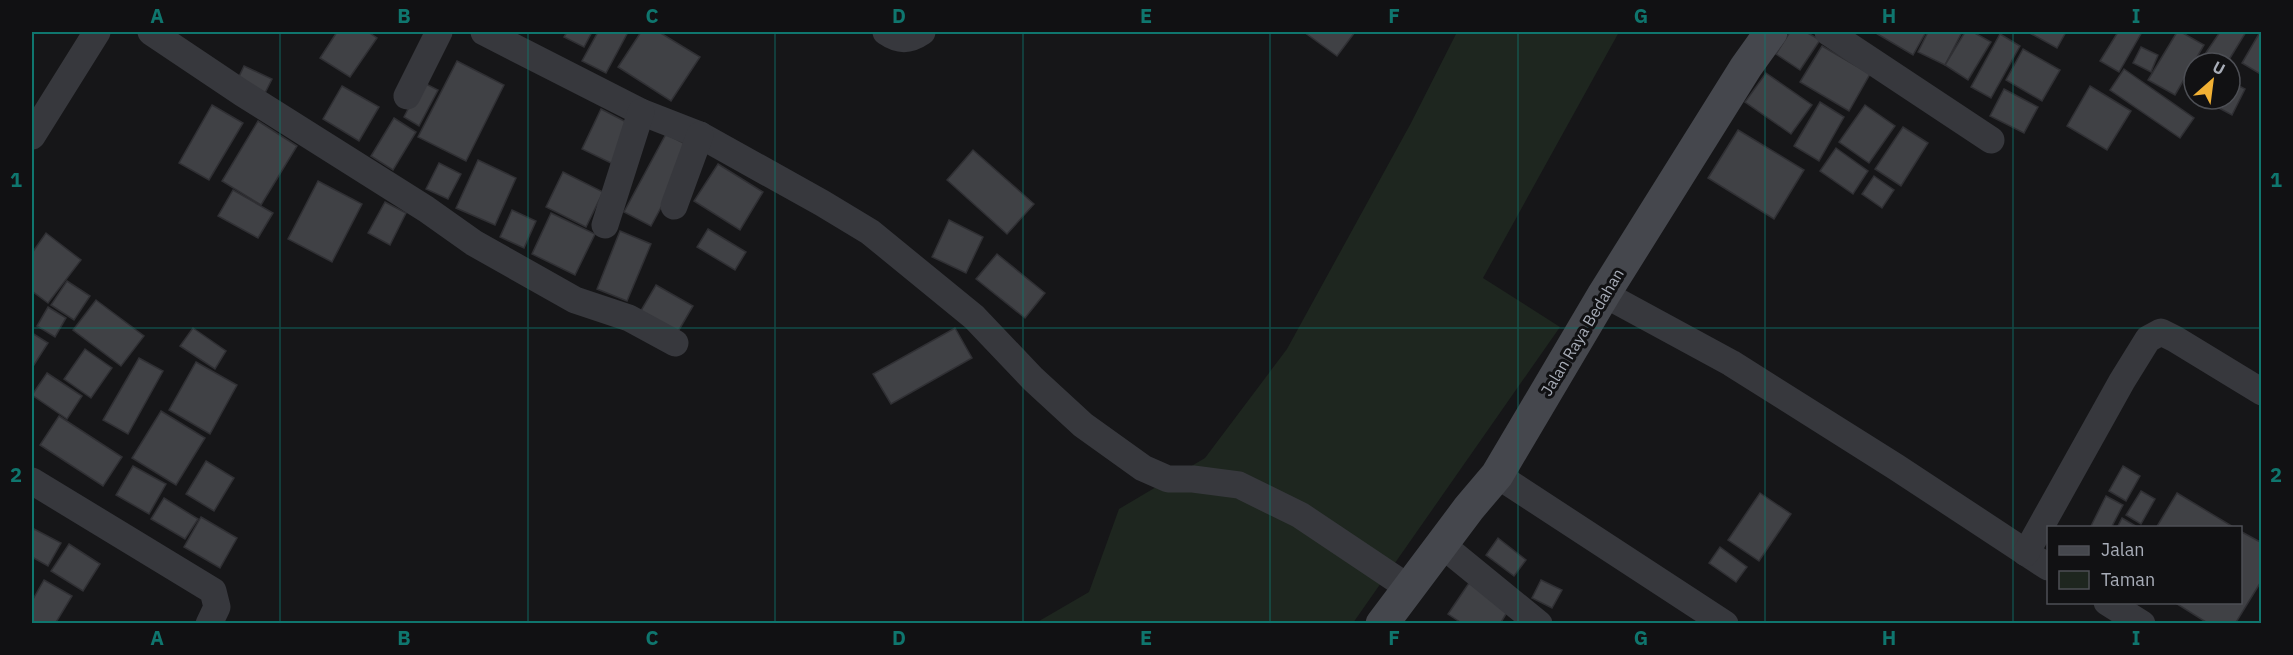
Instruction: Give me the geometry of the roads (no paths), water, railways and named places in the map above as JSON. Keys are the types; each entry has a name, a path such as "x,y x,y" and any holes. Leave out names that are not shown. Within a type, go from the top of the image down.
{"street":[{"path":"32,136 97,32"},
{"path":"151,32 242,93 416,202 474,243 575,300 629,318 675,343"},
{"path":"407,96 439,32"},
{"path":"886,32 901,39 912,39 921,32"},
{"name":"Jalan Raya Bedahan","path":"1382,624 1441,543 1497,475 1604,294 1771,32"},
{"path":"1828,32 1991,140"},
{"path":"491,33 641,112 700,135 870,232 974,317 1033,379 1083,425 1143,468 1168,479 1193,478 1239,485 1300,515 1409,588"},
{"path":"605,225 641,112"},
{"path":"674,206 700,135"},
{"path":"1604,294 1741,369 2037,560 2047,539"},
{"path":"2053,526 2122,381 2148,339 2161,332 2262,392"},
{"path":"1497,475 1725,624"},
{"path":"32,481 213,591 217,607 209,624"},
{"path":"1441,543 1539,624"},
{"path":"2110,604 2142,624"}]}
